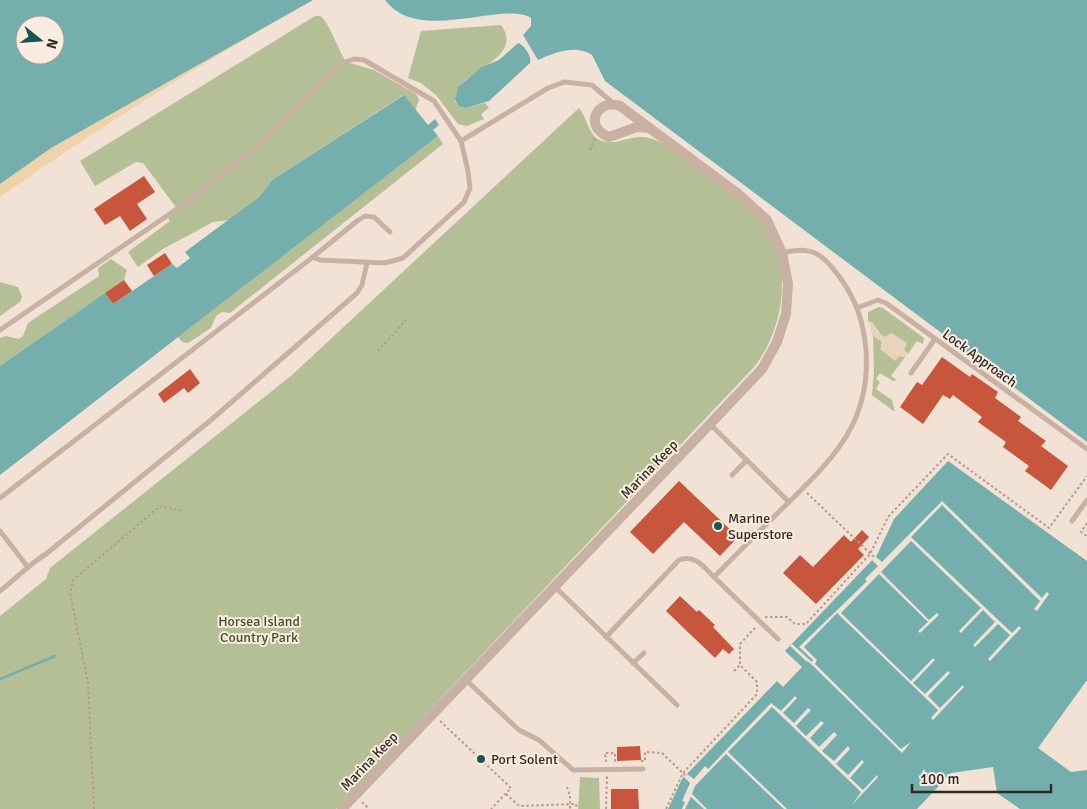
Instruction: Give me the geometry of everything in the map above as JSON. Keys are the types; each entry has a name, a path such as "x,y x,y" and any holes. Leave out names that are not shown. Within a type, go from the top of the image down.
{"street":[{"name":"Marina Keep","path":"342,809 762,369 777,342 786,314 788,284 782,253 767,220 737,193 650,128 614,104"},
{"path":"614,104 602,107 594,119 594,126 600,133 613,137 637,127 650,128"}],"lane":[{"path":"0,330 190,200 258,145 323,78 343,62 354,59 364,60 423,93 434,102 461,142 470,188 464,202 403,258 385,263 367,263 320,260 313,257"},
{"path":"461,142 540,93 564,82 592,85 614,104"},
{"path":"0,498 365,216 374,217 390,232"},
{"path":"714,577 803,489 844,442 855,422 862,403 866,378 863,328 857,308 844,283 826,261 810,249 799,248 782,253"},
{"path":"0,591 19,576 27,566 46,554 211,420 357,293 362,285 367,263"},
{"name":"Lock Approach","path":"857,308 874,301 883,301 1087,450"},
{"path":"911,373 935,338"},
{"path":"710,424 789,502"},
{"path":"732,475 746,460"},
{"path":"1072,521 1087,500"},
{"path":"0,531 27,566"},
{"path":"606,637 679,560 689,558 697,561 778,639"},
{"path":"554,587 677,705"},
{"path":"633,663 644,653"},
{"path":"466,680 519,730 539,740 572,770 642,769"}],"path":[{"path":"590,150 600,133"},
{"path":"378,351 406,320"},
{"path":"734,671 740,665 740,644 766,616 787,617 795,624 806,624 870,554 888,517 948,454 1050,528 1087,476"},
{"path":"803,489 874,558"},
{"path":"94,809 88,683 70,593 73,580 160,506 183,511"},
{"path":"1087,523 1081,532 1087,536"},
{"path":"666,809 683,773 757,694 757,682 740,665"},
{"path":"433,714 511,788 490,809"},
{"path":"567,787 570,796 570,809"},
{"path":"505,794 519,806 576,804 577,809"}],"green space":[{"path":"315,16 320,16 326,23 346,62 374,70 416,94 419,100 415,111 403,95 272,180 259,197 229,220 213,222 163,249 138,267 128,252 170,221 168,218 178,210 143,163 136,162 95,186 80,161"},
{"path":"501,25 506,35 506,45 494,60 459,87 455,101 458,106 466,108 485,103 489,108 481,114 484,119 467,126 458,124 436,95 421,83 408,78 421,31"},
{"name":"Horsea Island Country Park","path":"579,108 592,133 598,139 611,142 638,137 653,139 671,149 731,192 759,218 770,235 778,254 782,293 774,332 766,350 755,366 336,809 0,809 0,616 46,579 50,568 292,375"},
{"path":"438,136 443,144 230,313 222,312 216,316 211,328 188,343 182,342 178,337"},
{"path":"111,259 127,270 124,280 0,366 0,338 6,336 19,339 23,336 28,323 99,276 98,268"},
{"path":"0,282 18,287 22,297 20,302 0,316"},
{"path":"879,307 924,338 923,344 917,341 908,354 904,350 906,343 889,336 884,337 868,321 868,312"},
{"path":"873,334 882,342 881,347 895,360 899,356 905,357 891,376 897,380 893,381 880,373 876,379 880,382 876,389 892,400 895,412 872,395 874,372"},
{"path":"580,777 599,778 600,809 578,809"}],"sand":[{"path":"313,0 154,95 0,197 0,161"}],"shaded area":[{"path":"868,321 873,323 878,332 884,337 892,333 907,343 904,350 908,354 905,357 899,356 895,361 880,349 882,342 872,335"}],"water":[{"path":"0,0 313,0 51,148 0,184"},
{"path":"385,0 1087,0 1087,442 605,81 592,55 579,50 572,50 558,52 538,60 523,35 531,26 531,18 518,14 438,21 418,19 400,13"},
{"path":"518,43 527,51 530,63 489,101 466,108 458,106 455,99 458,87 482,67 499,60"},
{"path":"404,95 428,125 435,119 439,125 433,130 438,136 0,475 0,366 105,293 113,304 172,264 177,268 190,258 185,252 259,197 272,180"},
{"path":"948,461 1087,561 1087,680 1038,748 1071,772 1087,770 1087,809 1020,809 997,793 993,767 951,773 917,809 668,809 682,779 777,681 783,687 802,667 785,651 877,555 894,519"}],"pier":[{"path":"942,501 1042,598 1047,592 1049,594 1037,611 1034,609 1040,601 942,505 911,537 1012,633 1019,626 1021,628 990,661 988,659 1010,635 998,624 975,647 973,645 995,622 983,610 961,633 959,631 981,608 911,541 881,572 929,620 937,613 939,615 920,633 918,631 928,622 879,574 841,613 911,681 933,658 935,660 913,683 925,694 948,671 950,673 928,696 940,708 963,685 964,687 933,720 931,718 938,710 837,613 804,647 817,660 815,664 901,749 911,742 902,753 810,663 790,646 792,644 812,662 813,660 799,647 867,581 865,579 878,566 872,560 875,556 882,562"},
{"path":"795,696 797,698 783,713 794,723 808,708 811,710 796,726 806,736 821,721 824,723 810,738 819,747 834,732 837,735 822,751 834,761 848,746 850,749 836,764 848,775 862,760 864,762 850,778 863,790 877,775 878,777 852,805 861,792 772,707 728,752 787,809 784,809 726,754 695,786 692,794 707,809 704,809 691,797 685,809 682,809 685,802 682,801 690,783 684,777 687,774 694,779 705,766 708,769 771,703 781,711"}],"building":[{"path":"144,176 155,192 137,204 147,219 130,231 120,216 105,225 94,209"},
{"path":"165,253 172,264 154,276 147,265"},
{"path":"124,280 132,291 113,304 105,293"},
{"path":"942,357 970,377 972,374 998,392 995,398 1021,417 1018,421 1046,441 1041,446 1068,466 1051,490 1025,471 1029,466 1003,447 1006,442 978,422 982,417 953,395 950,399 943,395 923,424 900,407 917,382 922,385"},
{"path":"190,369 200,383 188,393 184,388 164,403 158,394"},
{"path":"679,481 738,537 720,556 684,522 653,554 630,532"},
{"path":"862,530 869,537 858,549 864,555 816,604 783,573 800,555 813,567 844,535 851,542"},
{"path":"680,596 715,625 713,627 734,649 729,654 723,649 715,658 666,611"},
{"path":"640,746 641,760 617,761 617,747"},
{"path":"611,789 638,789 639,809 611,809"}],"waterway":[{"path":"0,679 55,656"}],"place":[{"name":"Marine Superstore","path":"718,526"},
{"name":"Port Solent","path":"481,759"}]}
